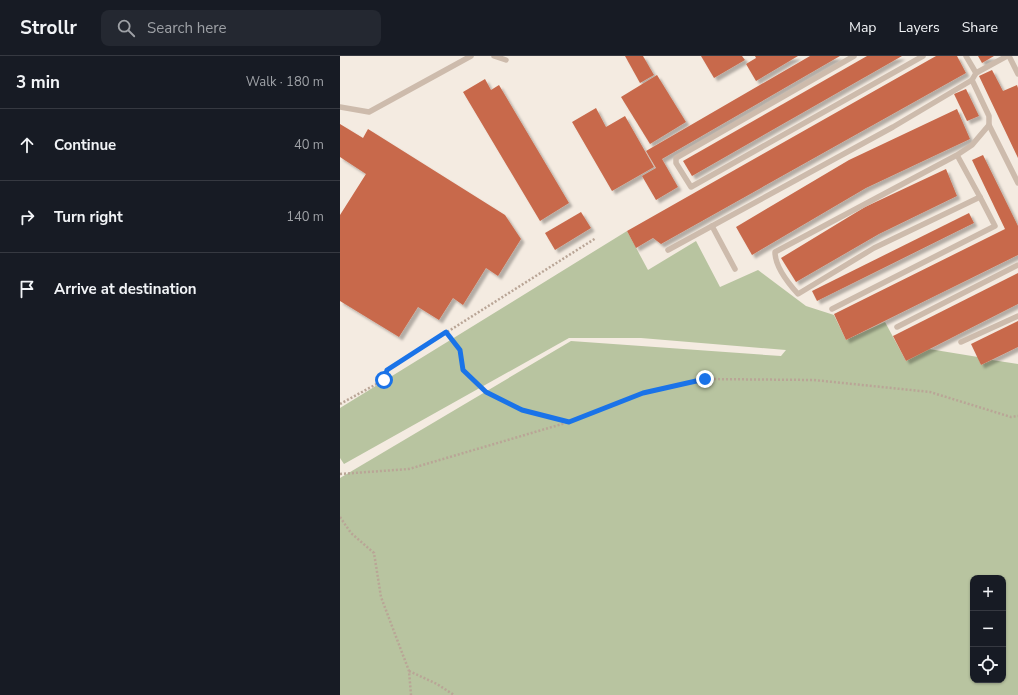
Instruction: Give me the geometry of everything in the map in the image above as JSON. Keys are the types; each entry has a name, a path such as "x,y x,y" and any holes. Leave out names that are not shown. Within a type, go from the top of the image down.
{"lane":[{"path":"340,107 369,112 471,56"},
{"path":"494,56 506,60"},
{"path":"854,56 676,158 676,163 691,188 923,56"},
{"path":"966,56 976,74"},
{"path":"668,250 893,127 972,80 976,74 1008,56 1018,74"},
{"path":"972,80 989,116 990,125 1018,182"},
{"path":"980,197 874,248 798,294 788,284 775,258 775,252 957,155 972,145 990,125"},
{"path":"832,309 995,226 957,155"},
{"path":"712,226 735,269"},
{"path":"897,327 1018,265"},
{"path":"961,342 1018,316"}],"path":[{"path":"340,404 384,380 387,370 596,238"},
{"path":"446,332 460,350 463,370 486,392 522,410 569,422"},
{"path":"340,474 409,469 569,422 643,393 705,379 814,380 930,392 1011,417 1018,416"},
{"path":"340,517 351,532 374,552 381,598 409,671 411,695"},
{"path":"409,671 437,684 454,695"}],"green space":[{"path":"627,231 648,270 696,241 720,287 758,270 806,306 834,315 846,340 885,322 906,361 929,349 978,357 981,365 992,360 1018,364 1018,695 340,695 340,478 571,341 781,356 786,350 641,338 569,338 344,464 340,458 340,408"}],"building":[{"path":"625,56 643,56 654,75 640,83"},
{"path":"701,56 742,56 745,60 714,78"},
{"path":"755,56 798,56 756,81 746,64 756,58"},
{"path":"810,56 840,56 662,159 678,187 656,200 642,176 656,168 646,151"},
{"path":"867,56 902,56 692,176 683,161"},
{"path":"936,56 957,56 966,73 661,244 653,238 636,248 627,231"},
{"path":"978,56 994,56 982,63"},
{"path":"992,70 1003,91 1017,85 1018,88 1018,158 979,76"},
{"path":"657,75 686,122 650,144 621,97"},
{"path":"485,79 491,90 499,85 569,203 540,221 463,92"},
{"path":"966,89 979,116 967,121 954,94"},
{"path":"596,108 606,127 625,116 654,167 612,191 572,122"},
{"path":"957,109 970,139 866,188 752,255 736,227 849,160"},
{"path":"340,124 363,138 368,129 505,215 521,239 498,276 486,268 463,305 453,298 439,320 418,307 399,337 340,301 340,215 366,174 340,157"},
{"path":"983,155 1018,226 1018,255 846,340 834,314 1005,229 972,160"},
{"path":"946,169 957,196 879,234 796,282 781,258 865,207"},
{"path":"581,212 591,228 555,250 545,233"},
{"path":"969,213 974,223 817,301 812,291"},
{"path":"1018,273 1018,304 906,361 893,336"},
{"path":"1018,321 1018,347 981,365 971,344"}],"route":[{"path":"384,380 387,370 446,332 460,350 463,370 486,392 522,410 569,422 643,393 705,379"}]}
